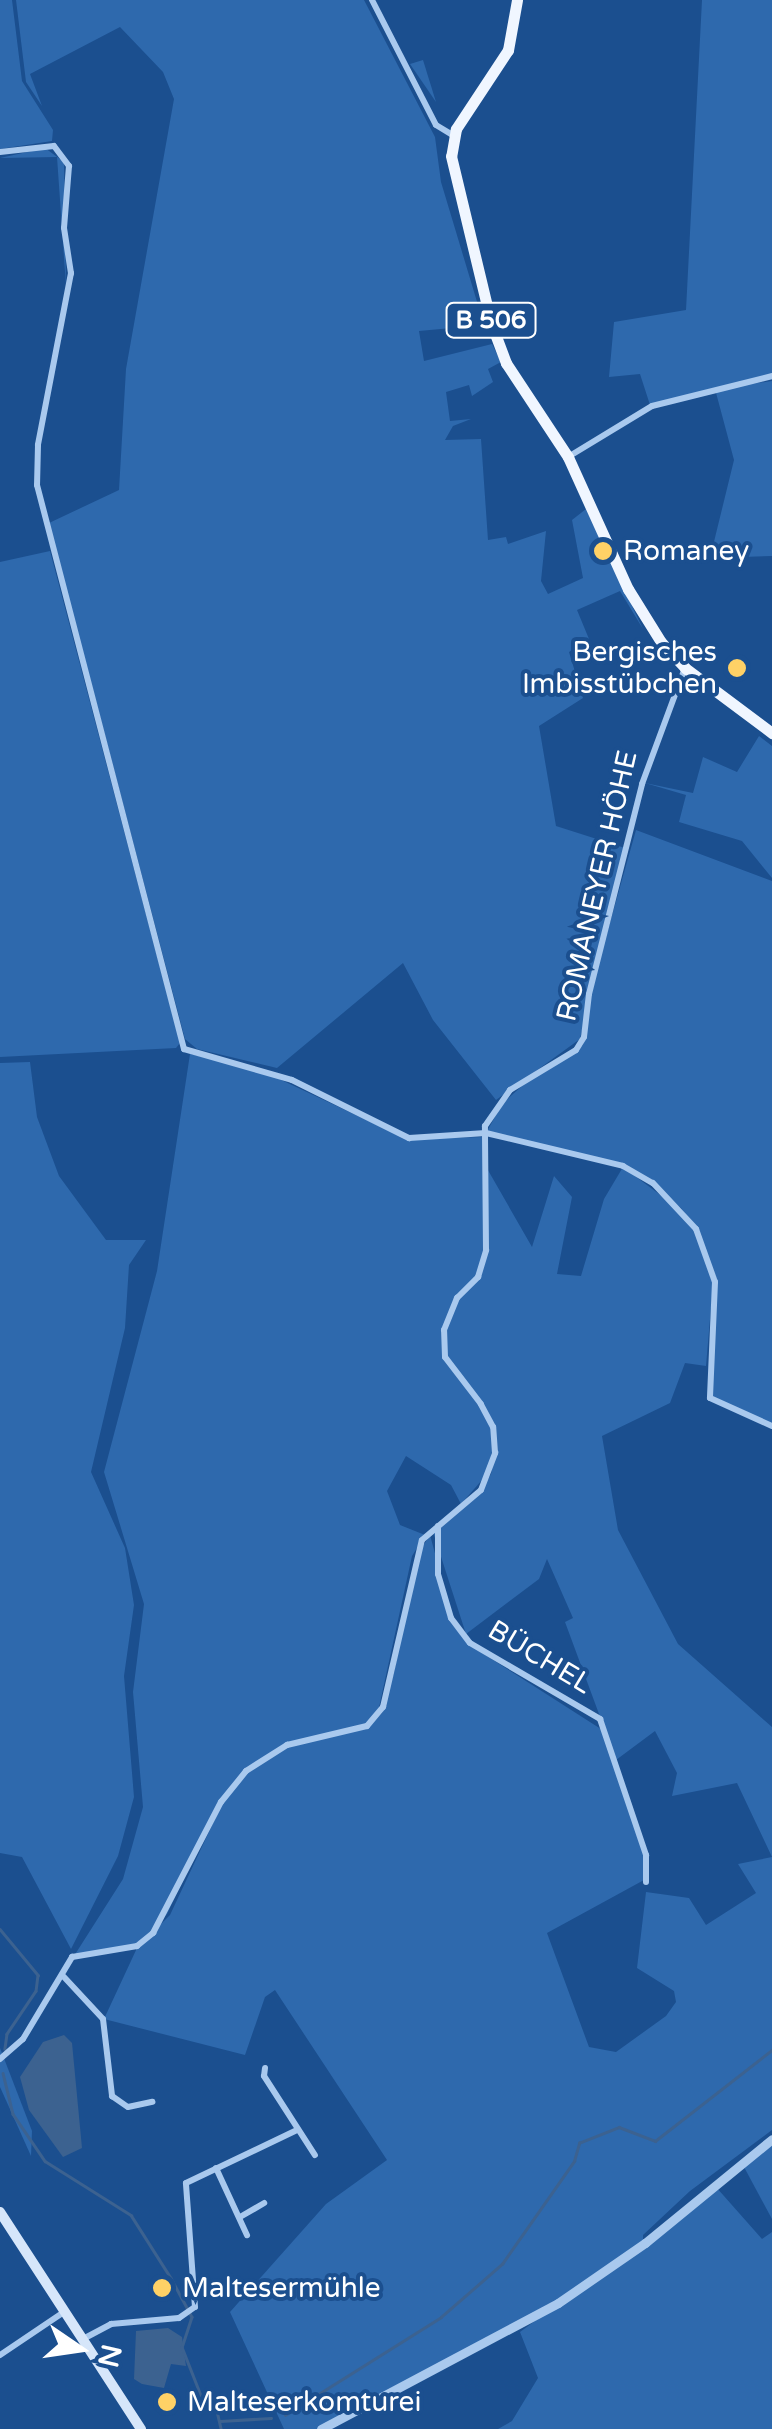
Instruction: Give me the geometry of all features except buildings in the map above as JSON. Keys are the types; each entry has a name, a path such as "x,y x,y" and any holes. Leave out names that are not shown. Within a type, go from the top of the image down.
{"main road":[{"name":"B 506","path":"517,0 508,50 454,136 451,167 506,363 568,457 628,589 685,668 772,734"},
{"path":"0,2212 141,2429"}],"street":[{"path":"372,0 436,124 454,136"},
{"path":"0,152 54,146 69,166 64,228 71,273 38,444 37,485 184,1049 292,1080 409,1138 486,1133 623,1166 679,1208 696,1229 715,1282 710,1398 772,1426"},
{"path":"568,457 652,406 772,376"},
{"name":"ROMANEYER HÖHE","path":"486,1133 489,1116 510,1090 576,1050 584,1037 589,994 647,768 685,668"},
{"path":"0,2059 23,2039 64,1977 72,1957 136,1946 153,1933 221,1802 246,1771 287,1745 368,1726 379,1713 415,1556 438,1524 481,1490 495,1453 493,1427 446,1357 444,1330 457,1298 478,1278 486,1250 486,1133"},
{"name":"BÜCHEL","path":"438,1524 438,1574 451,1618 470,1643 600,1719 646,1855 646,1882"},
{"path":"64,1977 103,2019 112,2096 128,2108 152,2102"},
{"path":"265,2068 315,2156"},
{"path":"83,2339 111,2324 190,2311 185,2188 216,2168 297,2130"},
{"path":"321,2429 502,2336 645,2243 772,2139"},
{"path":"216,2168 247,2235"},
{"path":"240,2217 264,2203"},
{"path":"0,2355 65,2312"}],"shaded area":[{"path":"0,0 12,0 22,81 53,130 52,141 0,149"},
{"path":"16,0 364,0 435,137 441,182 484,325 419,331 424,361 492,344 501,362 488,369 493,382 472,396 469,385 446,392 450,421 471,419 453,426 445,440 481,439 488,540 506,537 508,544 546,531 541,581 548,594 583,578 572,520 586,509 643,629 620,591 577,610 589,639 569,652 583,698 539,726 556,826 625,848 580,1039 496,1100 433,1020 403,963 277,1068 197,1049 185,1039 49,523 119,490 126,369 174,99 163,72 120,27 30,74 42,106 26,82"},
{"path":"702,0 772,0 772,377 650,405 640,374 609,377 614,322 686,310"},
{"path":"423,60 436,102 410,64"},
{"path":"45,148 64,162 66,286 57,157 0,158"},
{"path":"772,381 772,556 710,558 734,460 715,389"},
{"path":"50,551 180,1043 176,1048 0,1057 0,562"},
{"path":"759,736 772,746 772,878 742,841 679,822 686,795 645,783 693,793 703,757 737,772"},
{"path":"636,830 772,881 772,1424 711,1398 717,1282 697,1229 681,1208 624,1165 485,1135 502,1104 542,1068 583,1045 593,983"},
{"path":"190,1054 260,1070 407,1139 484,1137 485,1165 532,1247 554,1176 572,1197 557,1274 581,1276 604,1199 623,1167 679,1209 694,1230 713,1284 706,1366 685,1363 670,1403 602,1436 618,1530 678,1644 772,1727 772,1857 737,1783 672,1796 677,1773 655,1731 616,1760 565,1622 573,1618 547,1559 539,1579 466,1634 433,1532 481,1491 491,1474 494,1438 489,1472 461,1504 451,1485 406,1456 387,1491 400,1525 425,1535 412,1556 378,1712 367,1724 287,1744 245,1769 220,1801 167,1914 152,1932 136,1944 74,1956 123,1879 143,1807 133,1692 144,1604 104,1472 157,1271"},
{"path":"30,1062 37,1117 59,1176 106,1240 146,1240 129,1265 125,1328 91,1472 125,1548 134,1605 124,1676 134,1797 118,1856 71,1949 22,1857 0,1853 0,1063"},
{"path":"430,1535 453,1620 468,1644 604,1731 645,1855 644,1880 547,1933 589,2047 616,2052 666,2016 676,2002 674,1991 637,1968 646,1892 689,1898 706,1925 756,1893 738,1864 772,1857 772,2130 690,2191 643,2235 643,2243 558,2300 317,2429 284,2429 230,2312 326,2204 387,2160 275,1990 265,1997 245,2055 104,2019 137,1948 170,1915 222,1804 246,1772 287,1747 369,1727 382,1713 394,1673 417,1555"},
{"path":"64,2035 72,2043 82,2148 63,2157 29,2110 20,2077 43,2042"},
{"path":"0,2048 32,2131 31,2156 0,2087"},
{"path":"772,2143 772,2219 744,2167"},
{"path":"716,2187 762,2239 772,2232 772,2429 498,2429 512,2421 538,2378 520,2332"},
{"path":"168,2328 182,2337 186,2366 171,2364 164,2388 142,2384 134,2379 136,2331"}],"waterway":[{"path":"0,1929 38,1975 36,1991 7,2034 5,2049"},
{"path":"285,2415 441,2317 502,2264 574,2161 579,2143 619,2127 655,2141 772,2050"},
{"path":"3,2073 13,2114 45,2161 131,2215 171,2278 192,2317 182,2347 202,2398"},
{"path":"217,2411 221,2429"},
{"path":"220,2421 271,2418"}],"place":[{"name":"Romaney","path":"603,551"},
{"name":"Bergisches Imbisstübchen","path":"737,668"},
{"name":"Maltesermühle","path":"162,2288"},
{"name":"Malteserkomturei","path":"167,2402"}]}
